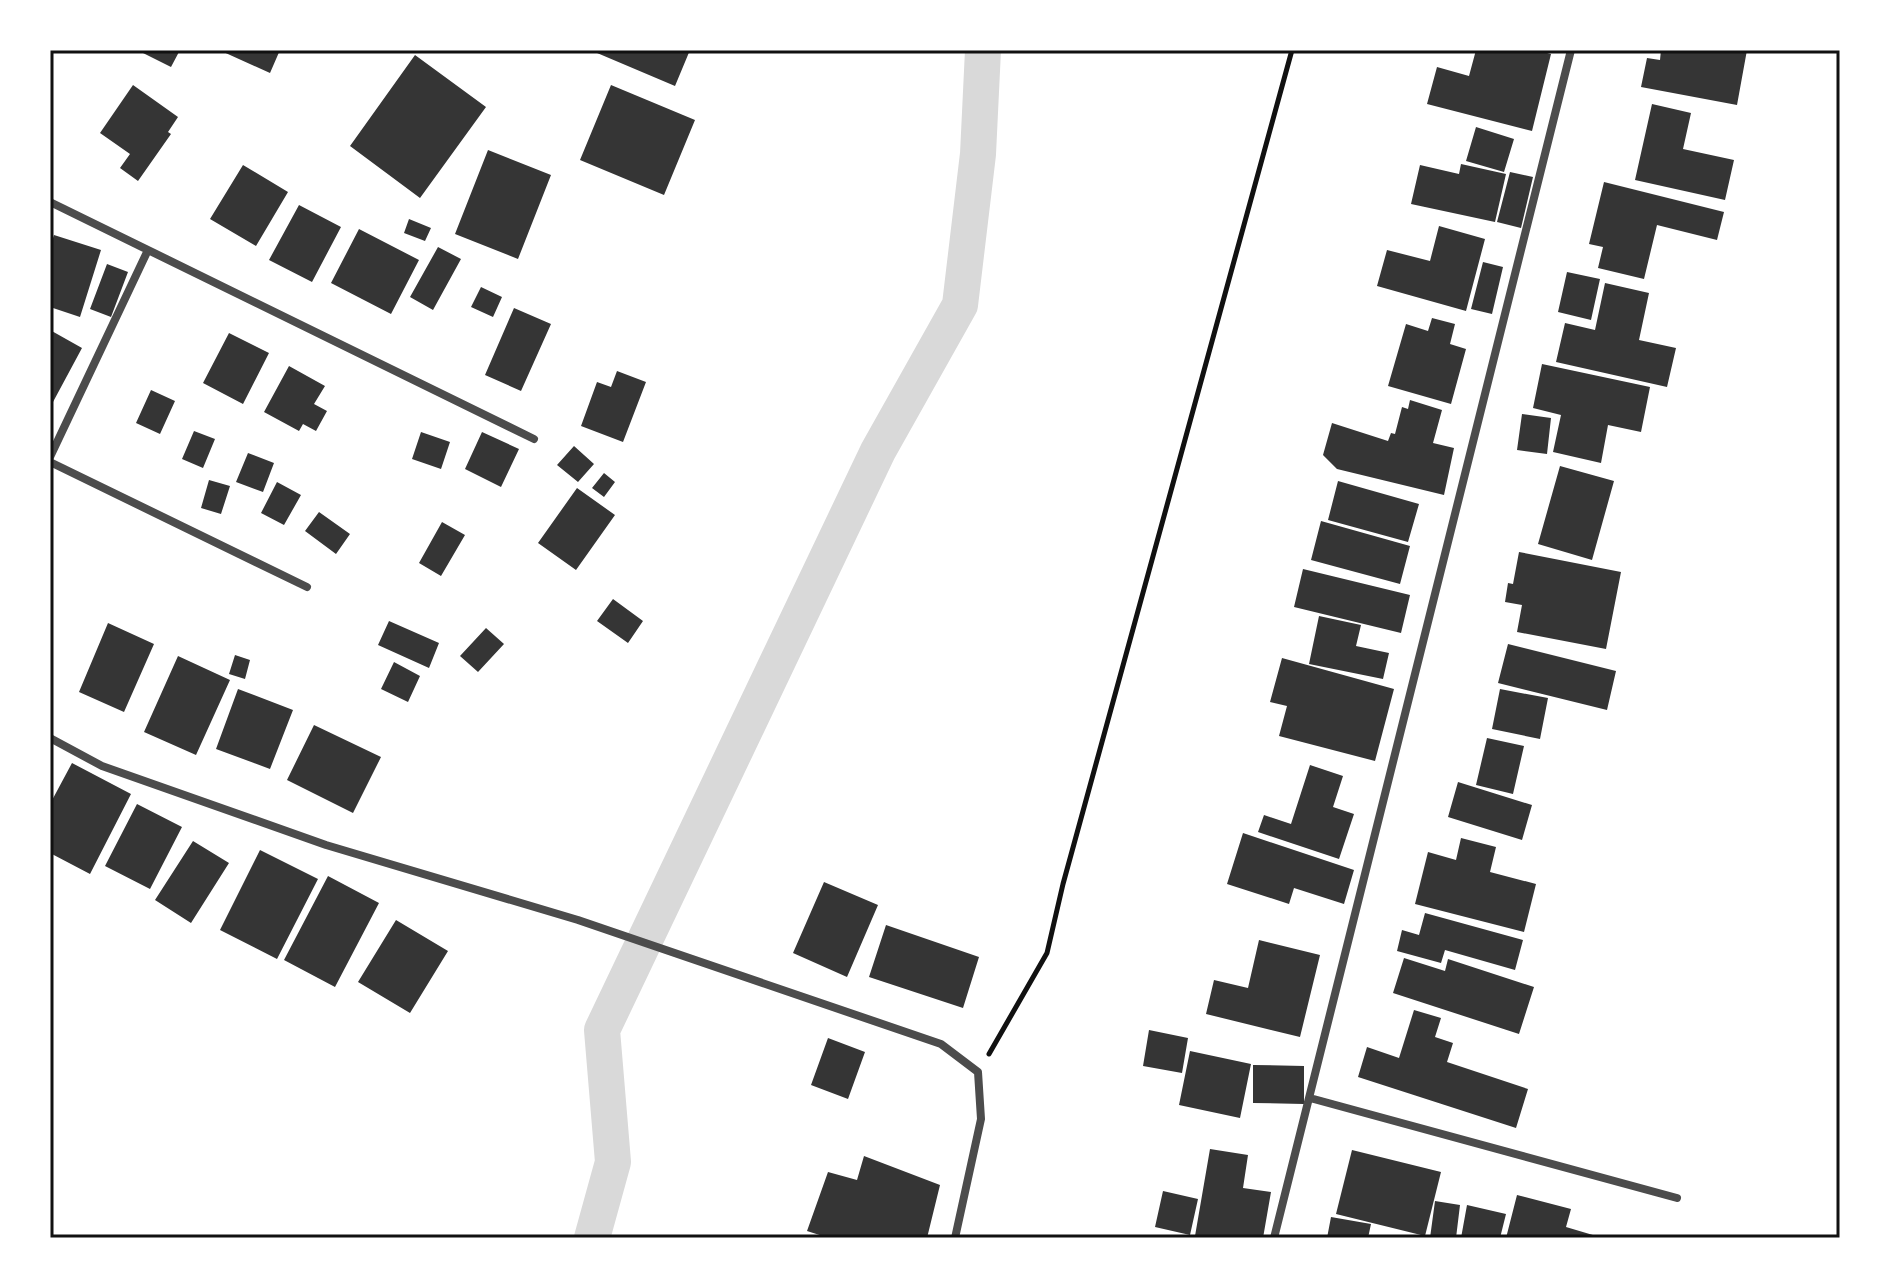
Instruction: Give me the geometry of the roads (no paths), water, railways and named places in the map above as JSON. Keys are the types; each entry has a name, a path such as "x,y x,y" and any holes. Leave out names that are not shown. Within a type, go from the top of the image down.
{"street":[{"path":"1274,1238 1571,50"},
{"path":"50,202 534,439"},
{"path":"148,250 50,460 307,587"},
{"path":"50,738 102,766 326,845 578,920 941,1044 978,1072 981,1119 955,1238"},
{"path":"1310,1098 1677,1198"}],"waterway":[{"path":"592,1238 613,1162 602,1030 878,451 960,305 978,154 983,50"}]}
